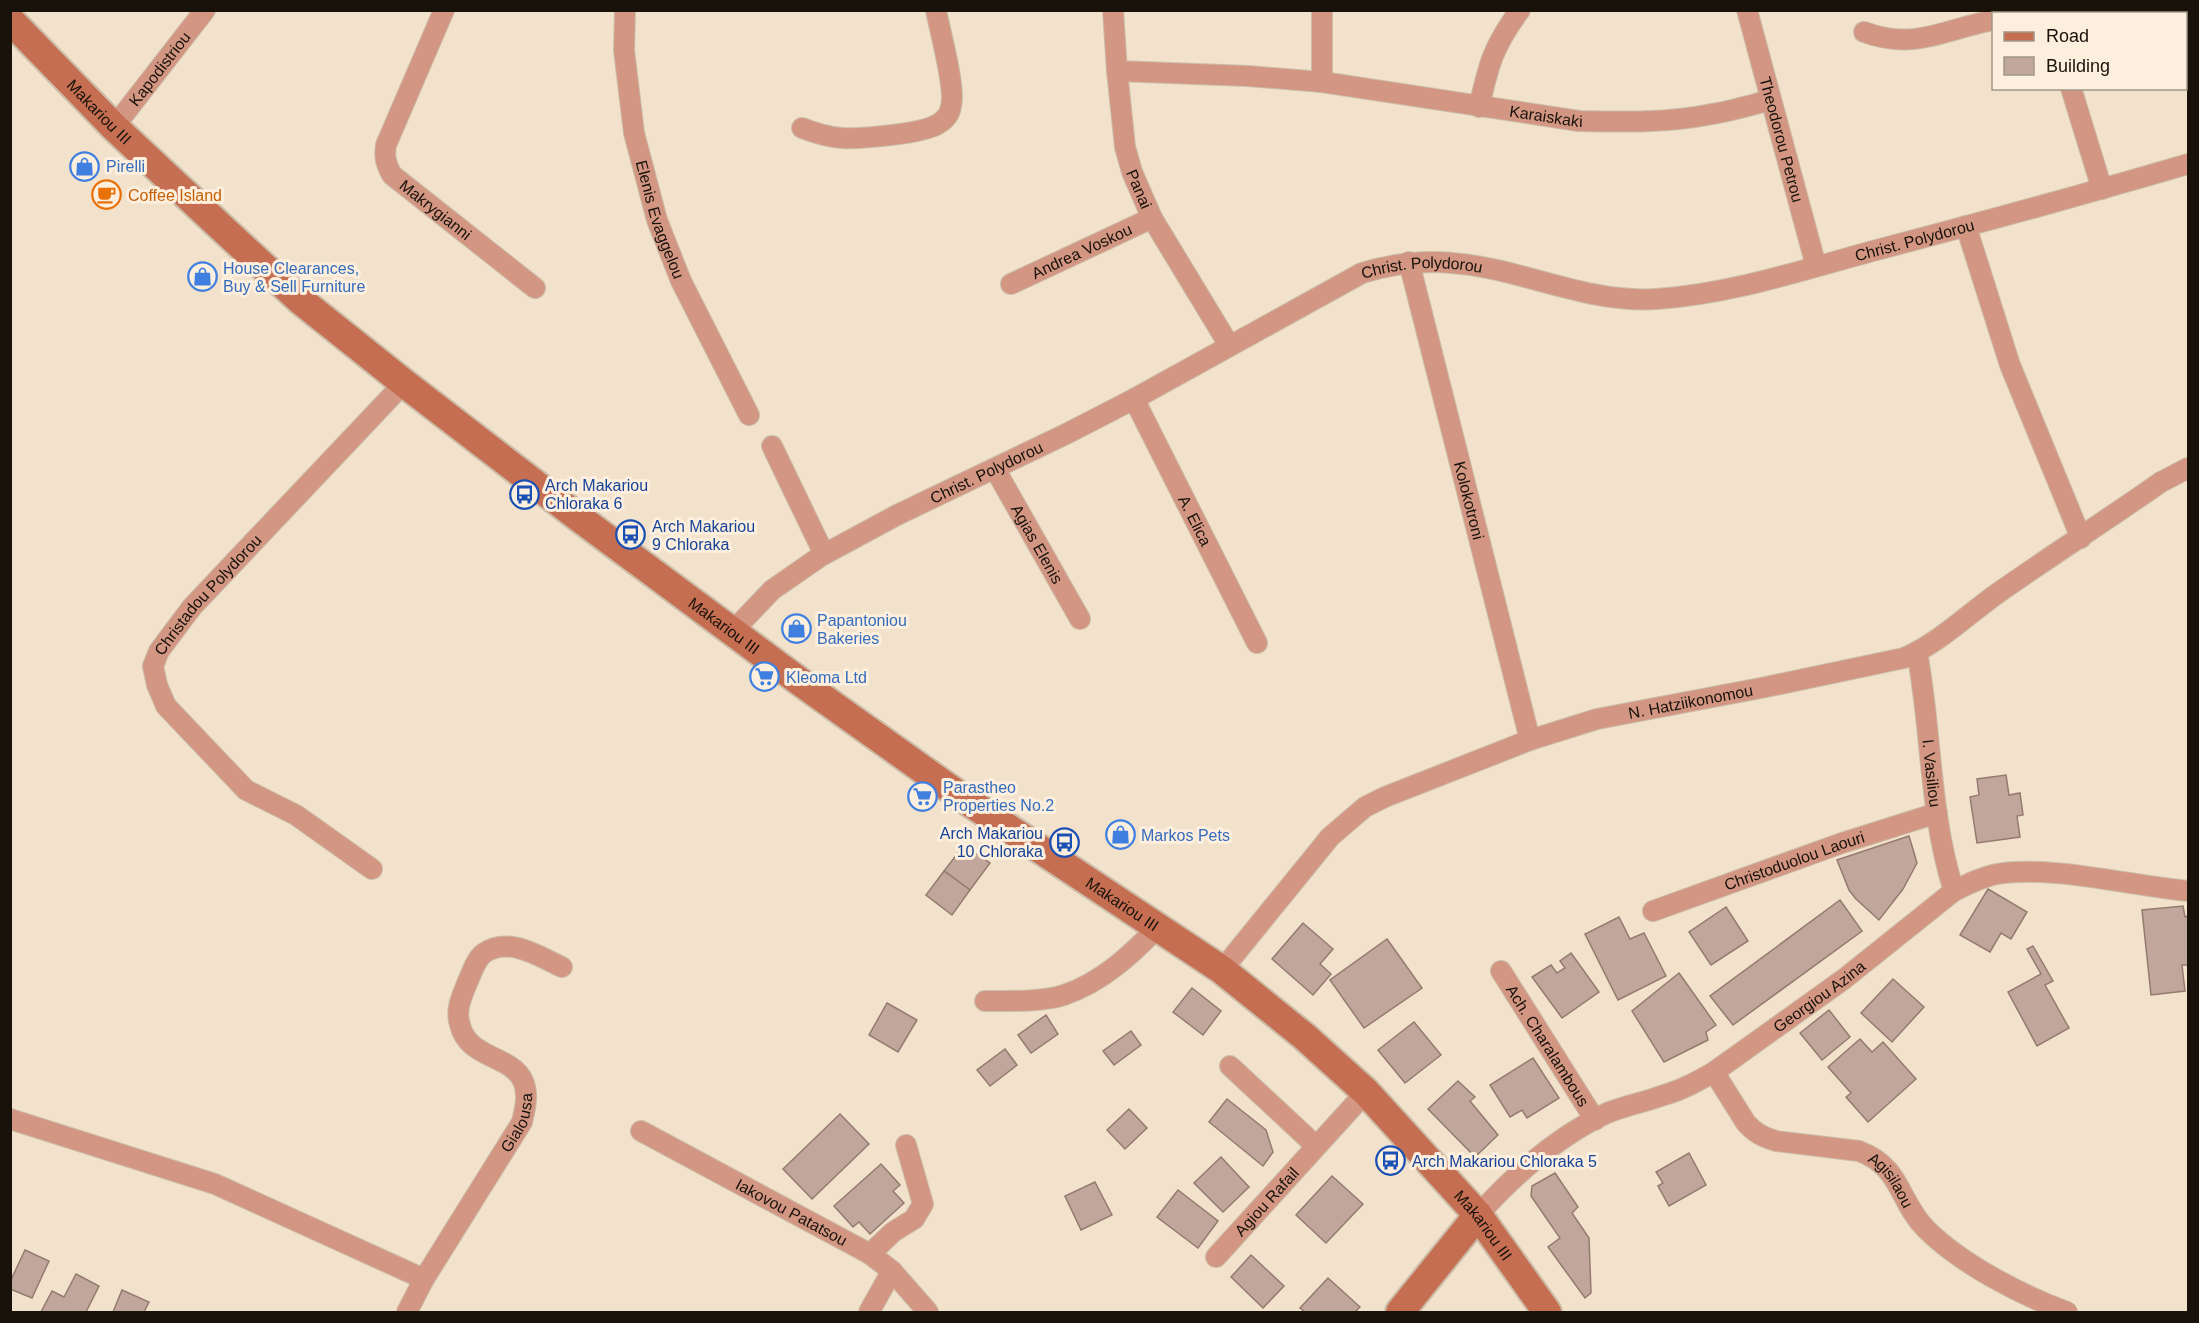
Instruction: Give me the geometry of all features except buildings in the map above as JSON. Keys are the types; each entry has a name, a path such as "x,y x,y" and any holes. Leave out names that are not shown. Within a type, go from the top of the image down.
{"main road":[{"name":"Makariou III","path":"14,30 114,127 300,300 404,383 732,632 960,796 1222,970 1288,1022 1366,1092 1478,1215 1547,1312"},
{"path":"1400,1312 1478,1215"}],"street":[{"name":"Kapodistriou","path":"114,127 205,10"},
{"name":"Makrygianni","path":"444,10 386,145 384,155 387,166 393,175 535,288"},
{"name":"Elenis Evaggelou","path":"625,10 624,50 634,133 657,220 681,281 749,415"},
{"path":"802,128 821,135 842,138 865,137 937,126 946,118 951,106 952,92 936,10"},
{"name":"Panai","path":"1113,10 1125,147 1132,172 1152,218 1229,345"},
{"path":"1322,10 1322,82"},
{"path":"1479,107 1488,64 1496,45 1520,10"},
{"name":"Theodorou Petrou","path":"1747,10 1816,267"},
{"path":"1864,32 1884,39 1903,41 1992,20"},
{"name":"Karaiskaki","path":"1117,71 1248,76 1322,82 1579,121 1622,122 1696,117 1770,100"},
{"path":"2073,90 2102,189"},
{"name":"Christ. Polydorou","path":"732,632 772,590 824,554 897,515 1134,399 1362,273 1409,262 1453,263 1493,270 1579,292 1645,300 1685,297 1816,267 2188,164"},
{"name":"Andrea Voskou","path":"1011,284 1152,218"},
{"path":"1966,226 2010,365 2080,538"},
{"name":"Kolokotroni","path":"1409,262 1530,740"},
{"name":"Christadou Polydorou","path":"372,869 296,815 246,790 166,706 157,685 153,666 159,651 192,607 404,383"},
{"name":"A. Elica","path":"1134,399 1257,643"},
{"path":"771,446 824,554"},
{"name":"N. Hatziikonomou","path":"1222,970 1317,852 1347,820 1365,807 1530,740 1597,719 1876,664 1917,652 1998,593 2161,482 2188,468"},
{"name":"Agias Elenis","path":"995,469 1080,619"},
{"name":"I. Vasiliou","path":"1917,652 1926,705 1937,813 1945,863 1954,891"},
{"name":"Christoduolou Laouri","path":"1653,911 1842,843 1937,813"},
{"name":"Georgiou Azina","path":"1478,1215 1519,1172 1595,1120 1625,1106 1692,1085 1714,1072 1844,979 1954,891 1994,875 2013,872 2072,876 2188,891"},
{"path":"985,1001 1015,1001 1063,995 1098,978 1130,956 1158,927"},
{"name":"Gialousa","path":"407,1312 424,1279 522,1122 526,1106 524,1082 517,1071 474,1047 460,1027 458,1014 460,1000 477,961 483,954 506,946 518,947 562,967"},
{"name":"Ach. Charalambous","path":"1501,971 1595,1120"},
{"path":"1230,1066 1316,1146"},
{"name":"Agisilaou","path":"1714,1072 1746,1124 1753,1131 1762,1137 1776,1141 1859,1150 1870,1155 1892,1173 1918,1220 1941,1242 1998,1280 2067,1312"},
{"name":"Agiou Rafail","path":"1216,1257 1366,1092"},
{"path":"10,1119 215,1184 424,1279"},
{"name":"Iakovou Patatsou","path":"641,1131 870,1254 892,1272 928,1312"},
{"path":"870,1254 893,1232 914,1220 923,1204 906,1145"},
{"path":"869,1312 892,1272"}],"place":[{"name":"Pirelli","path":"85,166"},
{"name":"Coffee Island","path":"107,195"},
{"name":"House Clearances, Buy & Sell Furniture","path":"202,277"},
{"name":"Arch Makariou Chloraka 6","path":"524,494"},
{"name":"Arch Makariou 9 Chloraka","path":"631,535"},
{"name":"Papantoniou Bakeries","path":"796,629"},
{"name":"Kleoma Ltd","path":"765,677"},
{"name":"Parastheo Properties No.2","path":"922,796"},
{"name":"Markos Pets","path":"1120,835"},
{"name":"Arch Makariou 10 Chloraka","path":"1064,842"},
{"name":"Arch Makariou Chloraka 5","path":"1391,1161"}]}
